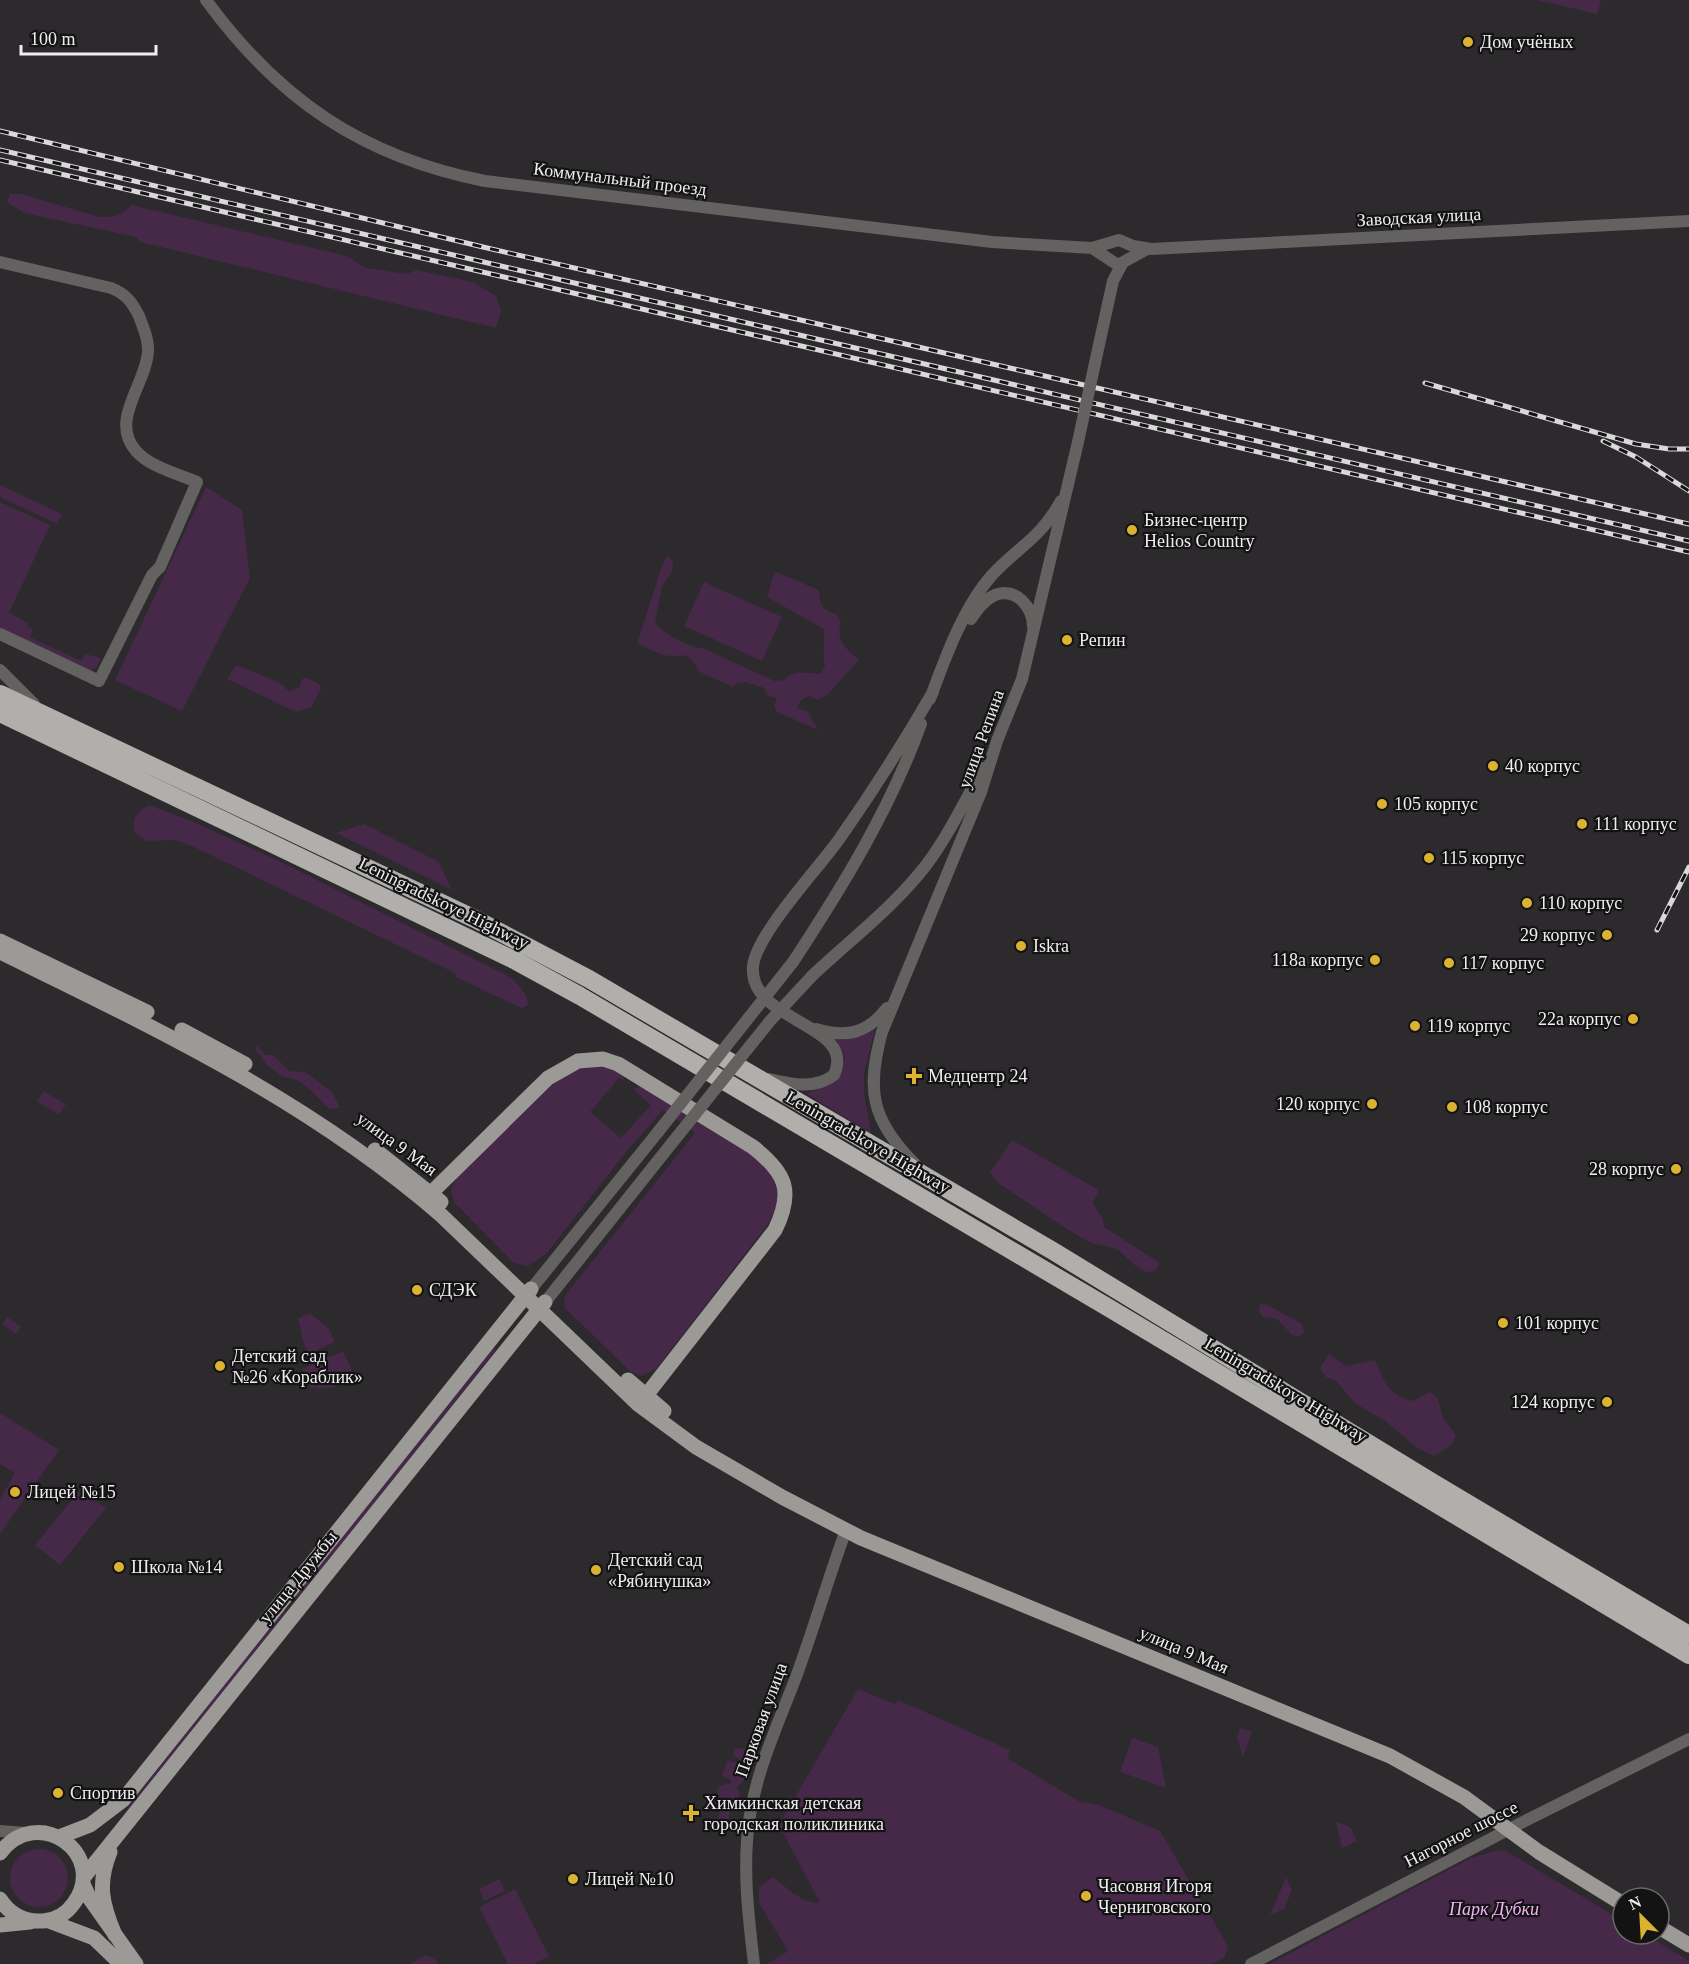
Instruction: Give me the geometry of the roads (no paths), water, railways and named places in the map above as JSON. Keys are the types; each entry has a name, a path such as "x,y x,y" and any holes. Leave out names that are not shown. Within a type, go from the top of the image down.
{"highway":[{"name":"Leningradskoye Highway","path":"0,694 492,927 589,979 1053,1251 1435,1484 1689,1635"},
{"name":"Leningradskoye Highway","path":"0,713 516,961 580,996 1109,1308 1689,1656"}],"main road":[{"name":"улица 9 Мая","path":"0,941 123,1000 254,1069 375,1150 427,1196 684,1438 782,1497 846,1530 1390,1756 1464,1797 1539,1852 1611,1897"},
{"name":"улица 9 Мая","path":"0,952 140,1020 249,1078 427,1196"},
{"path":"427,1196 548,1078 568,1065 591,1059 618,1064 771,1160 785,1185 783,1214 775,1230 643,1400"},
{"name":"улица Дружбы","path":"59,1837 90,1825 123,1800 529,1292"},
{"name":"улица Дружбы","path":"49,1921 71,1908 83,1881 116,1838 542,1305"},
{"path":"0,1853 15,1838 26,1833 38,1832 59,1837 77,1854 83,1881 115,1935 136,1964"},
{"path":"115,1935 104,1910 101,1884 104,1868 116,1838"},
{"path":"0,1899 18,1917 32,1922"},
{"path":"0,1925 49,1921 94,1938 121,1964"},
{"path":"1671,1934 1689,1945"}],"street":[{"name":"Коммунальный проезд","path":"206,0 247,53 285,89 325,118 368,143 421,166 485,181 907,233 992,242 1092,248 1119,240 1126,242"},
{"name":"Заводская улица","path":"1117,261 1137,252 1151,249 1689,221"},
{"path":"1112,242 1107,248 1117,261"},
{"name":"Заводская улица","path":"1126,242 1151,249"},
{"name":"улица Репина","path":"932,1182 889,1133 874,1096 873,1064 882,1032 981,792 997,741 1022,679 1033,643 1117,261 1131,253 1126,242"},
{"path":"1092,248 1117,261"},
{"path":"0,262 111,288 127,296 140,319 148,344 147,363 125,417 127,434 142,456 197,482 160,567 152,575 99,681 0,634"},
{"path":"529,1292 793,962 856,863 890,800 933,692 974,599 984,585 1045,526 1067,487"},
{"path":"953,645 978,608 994,596 1001,594 1017,597 1030,609 1033,616 1033,643"},
{"path":"0,670 46,715"},
{"path":"750,1074 805,1085 828,1080 837,1070 838,1055 829,1042 812,1028 776,1009 757,989 753,972 758,948 838,840 898,752 933,692"},
{"path":"542,1305 770,1021 812,976 886,908 926,865 945,839 997,741"},
{"path":"812,1028 839,1034 858,1032 873,1024 896,997"},
{"name":"Парковая улица","path":"754,1964 747,1898 746,1856 750,1815 770,1742 812,1633 846,1530"},
{"name":"Нагорное шоссе","path":"1251,1964 1509,1829 1689,1739"},
{"path":"0,1831 26,1833"}],"railway":[{"path":"0,131 483,247 1689,524"},
{"path":"0,150 1689,541"},
{"path":"0,160 1689,552"},
{"path":"1425,383 1636,444 1669,449 1689,449"},
{"path":"1603,441 1636,457 1689,491"},
{"path":"1657,930 1689,867"}],"place":[{"name":"Дом учёных","path":"1468,42"},
{"name":"Бизнес-центр Helios Country","path":"1132,530"},
{"name":"Репин","path":"1067,640"},
{"name":"40 корпус","path":"1493,766"},
{"name":"105 корпус","path":"1382,804"},
{"name":"111 корпус","path":"1582,824"},
{"name":"115 корпус","path":"1429,858"},
{"name":"110 корпус","path":"1527,903"},
{"name":"29 корпус","path":"1607,935"},
{"name":"Iskra","path":"1021,946"},
{"name":"118а корпус","path":"1375,960"},
{"name":"117 корпус","path":"1449,963"},
{"name":"22а корпус","path":"1633,1019"},
{"name":"119 корпус","path":"1415,1026"},
{"name":"Медцентр 24","path":"914,1076"},
{"name":"120 корпус","path":"1372,1104"},
{"name":"108 корпус","path":"1452,1107"},
{"name":"28 корпус","path":"1676,1169"},
{"name":"СДЭК","path":"417,1290"},
{"name":"101 корпус","path":"1503,1323"},
{"name":"Детский сад №26 «Кораблик»","path":"220,1366"},
{"name":"124 корпус","path":"1607,1402"},
{"name":"Лицей №15","path":"15,1492"},
{"name":"Школа №14","path":"119,1567"},
{"name":"Детский сад «Рябинушка»","path":"596,1570"},
{"name":"Спортив","path":"58,1793"},
{"name":"Химкинская детская городская поликлиника","path":"691,1813"},
{"name":"Лицей №10","path":"573,1879"},
{"name":"Часовня Игоря Черниговского","path":"1086,1896"}],"park label":[{"name":"Парк Дубки","path":"1494,1909"}]}
